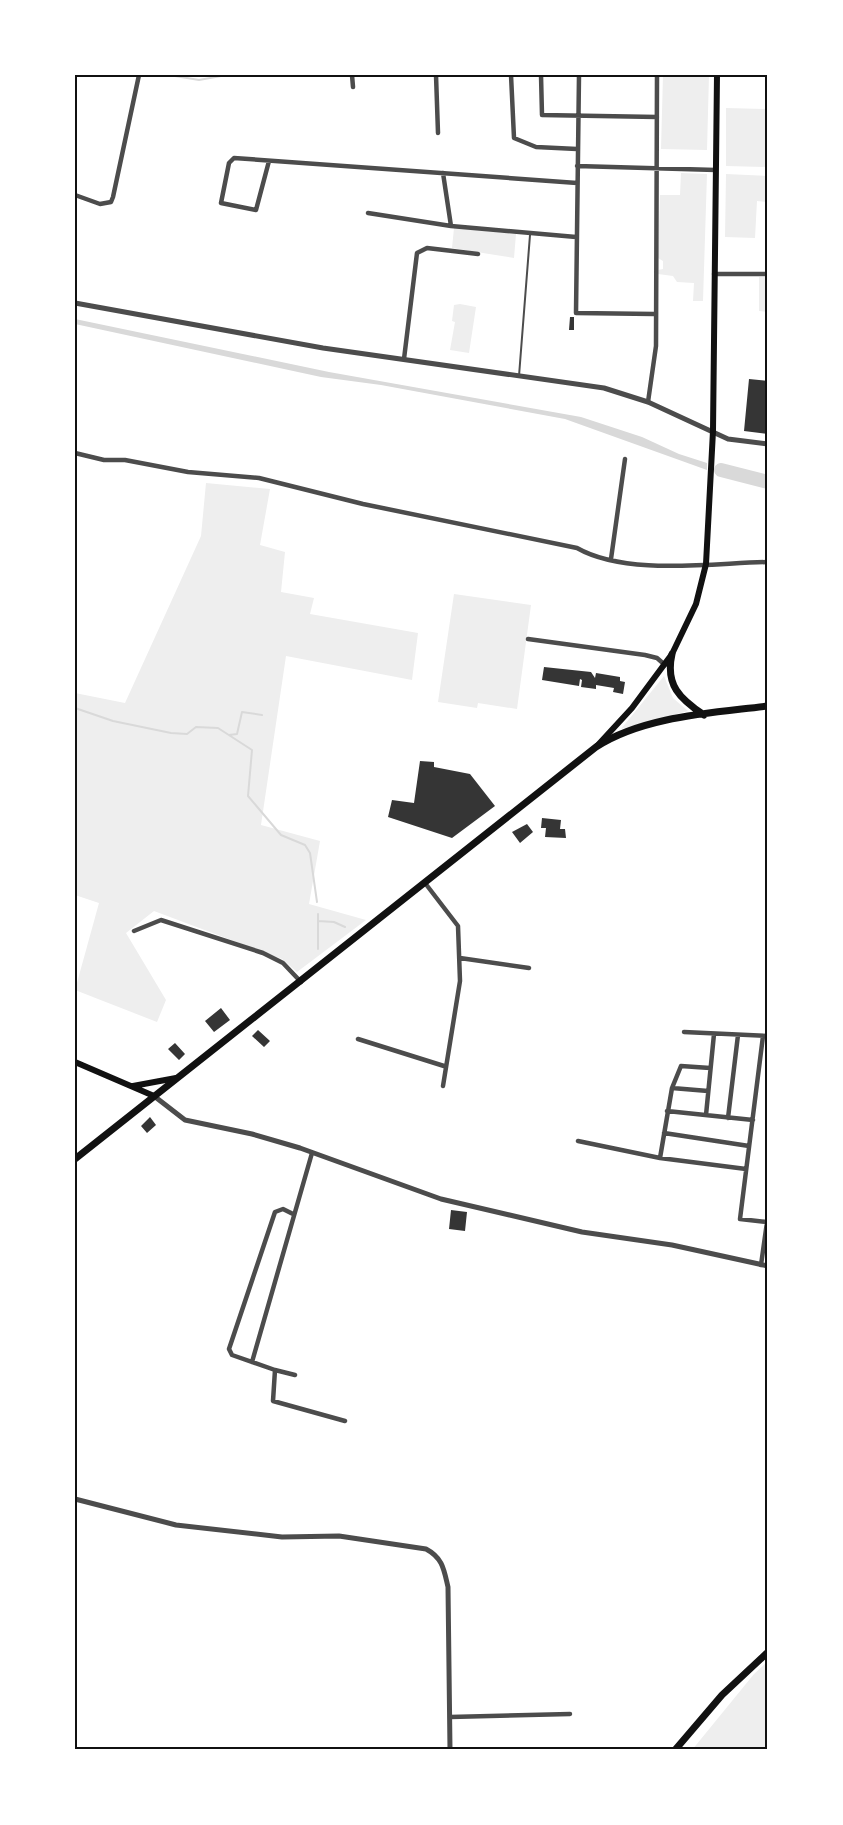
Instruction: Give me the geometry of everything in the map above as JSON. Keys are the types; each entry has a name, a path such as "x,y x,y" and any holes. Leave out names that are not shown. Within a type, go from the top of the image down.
{"main road":[{"path":"75,1159 596,747 632,708 672,654 696,604 706,564 713,431 717,75"},
{"path":"672,654 669,666 674,690 684,702 704,715"},
{"path":"596,747 628,732 704,715 768,706"},
{"path":"75,1062 126,1086 154,1096"},
{"path":"126,1086 152,1084 178,1077"},
{"path":"675,1750 722,1695 768,1652"}],"street":[{"path":"75,195 100,204 111,202 139,75"},
{"path":"352,75 352,87"},
{"path":"436,75 438,133"},
{"path":"511,75 514,138 536,147 578,149"},
{"path":"541,75 542,115 657,117"},
{"path":"579,75 576,313 654,314"},
{"path":"648,402 656,346 654,314 657,75"},
{"path":"269,161 256,210 222,204 221,199 230,160 237,158 577,183"},
{"path":"577,165 656,170 716,170"},
{"path":"443,173 451,226"},
{"path":"368,213 451,226 576,237"},
{"path":"404,359 417,254 427,248 478,254"},
{"path":"714,274 768,274"},
{"path":"75,303 323,348 604,388 648,402 728,439 768,444"},
{"path":"75,453 104,460 125,460 188,472 259,478 363,504 577,548 589,554 611,559 649,564 768,562"},
{"path":"611,559 625,459"},
{"path":"528,639 645,655 657,658 665,665"},
{"path":"425,883 458,926 460,981 444,1066 443,1086"},
{"path":"134,931 161,920 263,953 283,963 301,982"},
{"path":"460,958 529,968"},
{"path":"684,1032 766,1036 740,1219 767,1222"},
{"path":"705,1115 714,1034"},
{"path":"728,1118 738,1035"},
{"path":"358,1039 444,1066"},
{"path":"660,1158 672,1088 681,1066 710,1068"},
{"path":"672,1088 708,1091"},
{"path":"154,1096 185,1120 252,1134 441,1199 582,1232 672,1245 765,1266 768,1215"},
{"path":"667,1111 753,1120"},
{"path":"664,1133 750,1146"},
{"path":"578,1141 660,1158 746,1169"},
{"path":"252,1362 312,1153"},
{"path":"293,1214 283,1209 275,1212 230,1352 252,1362 295,1375"},
{"path":"275,1370 273,1401 345,1421"},
{"path":"75,1499 176,1525 282,1537 339,1536 426,1549 435,1554 443,1564 448,1587 450,1750"},
{"path":"450,1717 570,1714"}],"lane":[{"path":"519,376 530,234"}],"shaded area":[{"path":"663,75 709,75 707,150 661,149"},
{"path":"726,108 768,109 768,167 726,166"},
{"path":"681,173 707,174 703,301 693,301 694,283 677,282 673,276 658,274 658,270 663,269 663,261 658,258 660,195 680,195"},
{"path":"726,174 768,176 767,202 757,201 755,238 725,237"},
{"path":"454,228 516,234 514,258 452,248"},
{"path":"759,277 768,277 768,312 759,311"},
{"path":"454,305 476,307 469,353 450,350 455,322 452,321"},
{"path":"75,319 329,372 581,417 642,437 679,454 707,463 707,470 565,419 381,385 321,377 75,324"},
{"path":"206,483 270,489 260,545 285,552 281,592 314,598 310,614 418,633 412,680 286,656 261,825 320,841 309,904 366,920 297,972 282,959 154,911 126,933 166,1000 157,1022 75,990 99,903 75,895 75,693 125,703 201,536"},
{"path":"454,594 531,605 517,709 478,703 477,708 438,702"},
{"path":"664,676 673,698 688,711 621,729"},
{"path":"768,1661 768,1750 692,1750 754,1674"}],"building":[{"path":"570,317 574,317 574,330 569,330"},
{"path":"749,379 768,381 768,434 744,431"},
{"path":"544,667 591,672 595,678 596,673 620,677 620,681 625,682 623,694 613,692 614,688 596,685 596,689 581,687 582,680 580,679 579,686 542,680"},
{"path":"420,761 434,762 434,767 470,774 495,806 452,838 388,817 392,800 414,803"},
{"path":"542,818 561,820 560,829 565,829 566,838 545,837 546,828 541,828"},
{"path":"527,824 533,832 520,843 512,832"},
{"path":"221,1008 230,1020 214,1032 205,1021"},
{"path":"258,1030 270,1041 264,1047 252,1036"},
{"path":"175,1043 185,1054 179,1060 168,1049"},
{"path":"150,1117 156,1125 147,1133 141,1126"},
{"path":"451,1210 467,1212 465,1231 449,1229"}],"waterway":[{"path":"169,75 199,80 221,76"},
{"path":"721,470 768,482"},
{"path":"75,708 113,721 171,733 187,734 196,727 218,728 252,750 248,796 281,835 305,845 310,853 317,902"},
{"path":"229,735 237,734 242,712 262,715"},
{"path":"318,914 318,949"},
{"path":"318,921 334,922 345,927"}]}
